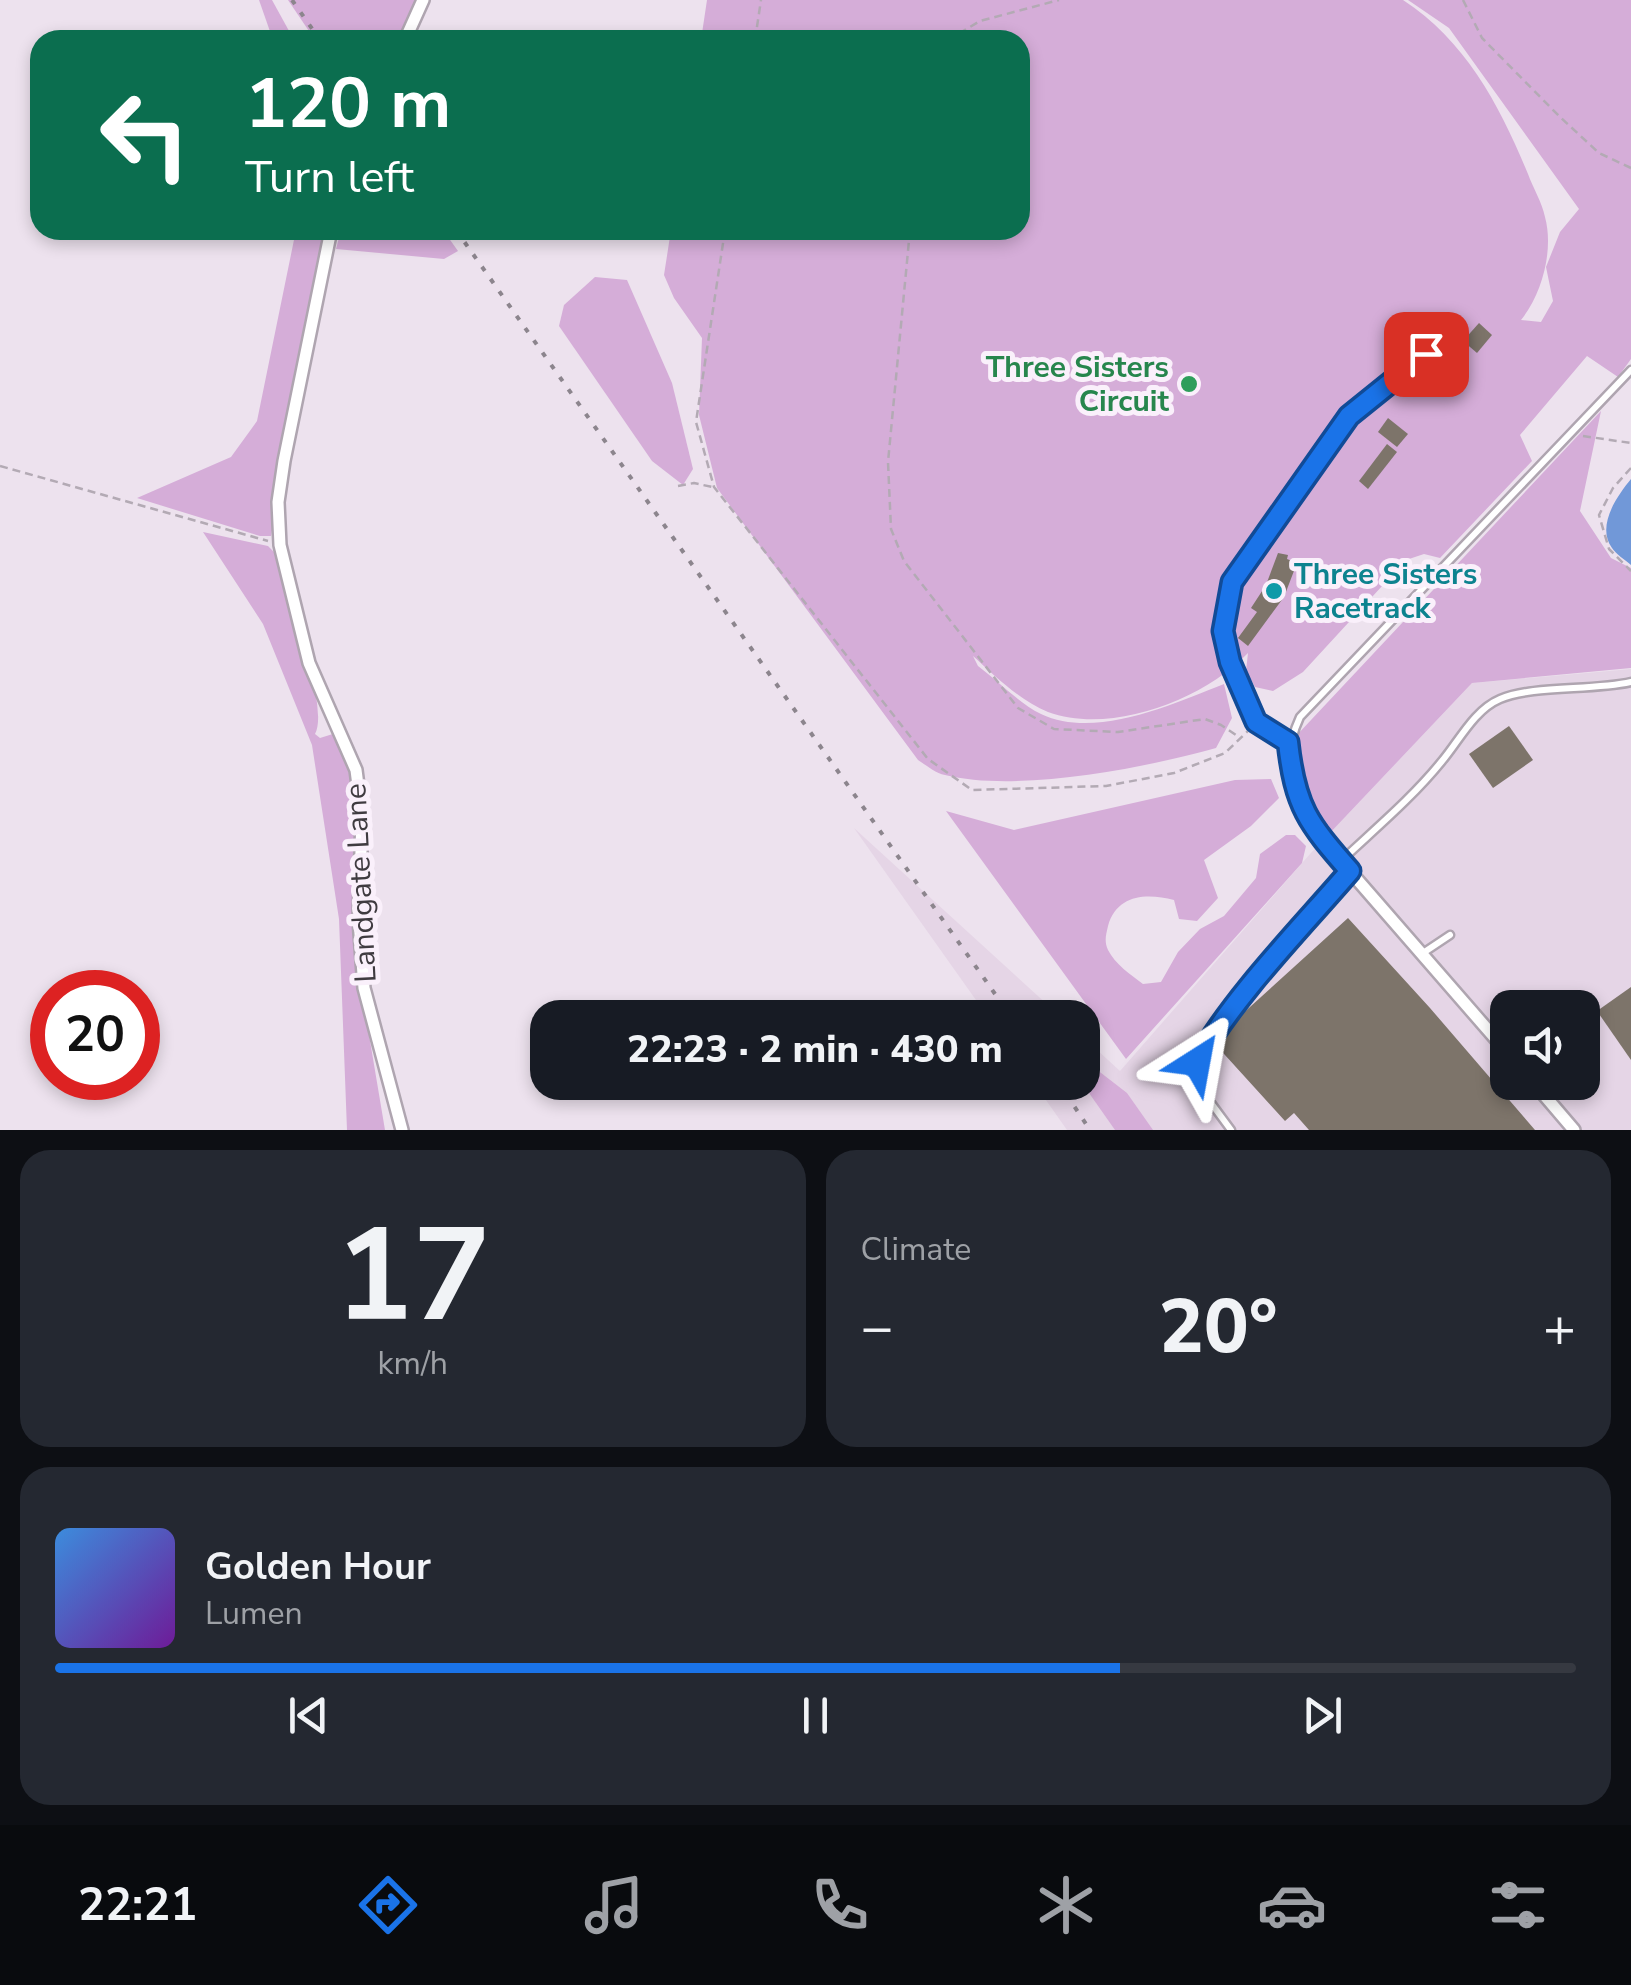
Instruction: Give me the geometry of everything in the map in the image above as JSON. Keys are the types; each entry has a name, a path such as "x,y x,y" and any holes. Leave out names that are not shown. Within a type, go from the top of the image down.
{"street":[{"path":"410,30 423,0"},
{"name":"Landgate Lane","path":"329,240 284,461 278,502 280,545 309,663 356,770 362,816 359,920 364,988 402,1130"},
{"path":"1321,838 1490,1032"},
{"path":"1548,1100 1574,1130"}],"lane":[{"path":"1288,742 1256,722 1230,662 1223,631 1232,582 1349,416 1426,354"},
{"path":"1321,838 1298,801 1288,742 1300,717 1631,370"},
{"path":"1341,860 1395,812 1468,726 1499,699 1631,682"},
{"path":"1231,1130 1197,1084 1197,1062 1262,974 1350,871"},
{"path":"1422,954 1450,935"}],"path":[{"path":"756,30 761,0"},
{"path":"964,30 980,20 1059,0"},
{"path":"1463,0 1482,38 1560,117 1600,153 1631,168"},
{"path":"723,240 696,422 714,487 928,759 972,790 1106,786 1174,773 1226,752 1256,722"},
{"path":"909,240 888,462 890,529 904,561 1018,708 1054,728 1118,732 1205,719 1222,724 1240,738"},
{"path":"1571,433 1631,444"},
{"path":"0,466 280,545"},
{"path":"1631,468 1613,488 1599,516 1609,548 1631,571"},
{"path":"678,486 694,483 714,487"}],"shaded area":[{"path":"259,0 272,0 288,30 270,30"},
{"path":"288,0 416,0 403,30 308,30"},
{"name":"Three Sisters Circuit","path":"707,0 1403,0 1445,35 1479,77 1506,124 1540,200 1547,230 1547,257 1540,285 1521,320 1541,322 1553,301 1546,267 1560,232 1579,209 1449,28 1408,0 1631,0 1631,359 1618,377 1587,356 1520,435 1532,461 1440,558 1424,554 1406,560 1303,672 1273,691 1255,687 1246,671 1248,653 1207,685 1155,709 1100,719 1073,718 1048,712 1027,701 973,656 978,666 1025,704 1063,721 1085,723 1134,716 1181,701 1224,684 1232,718 1216,748 1118,770 1044,780 974,780 941,774 918,760 717,488 699,415 702,338 674,298 664,275 669,240 1030,240 1030,30 702,30"},
{"path":"294,240 323,240 271,536 260,536 137,498 231,457 257,421"},
{"path":"338,240 450,240 458,251 444,259 336,249"},
{"path":"595,277 627,280 672,383 693,469 683,485 652,461 559,326 564,305"},
{"path":"1601,411 1580,511 1611,558 1631,568 1631,668 1472,683 1329,834 1301,789 1296,736"},
{"path":"203,532 268,546 277,555 312,675 317,700 315,734 320,738 336,733 353,768 358,805 365,1011 385,1130 347,1130 339,919 312,745 263,624"},
{"path":"1631,669 1631,1130 1067,1130 1046,1100 1100,1100 1100,1053 1120,1071 1310,854 1472,683"},
{"path":"1271,779 1279,798 1251,826 1204,860 1218,898 1197,921 1179,919 1174,900 1144,897 1126,902 1112,915 1108,926 1106,938 1111,955 1143,984 1161,982 1178,952 1200,929 1224,916 1256,878 1260,854 1286,835 1295,835 1306,846 1302,863 1126,1059 1100,1023 1100,1000 1083,1000 946,811 1014,830 1235,780"},
{"path":"854,828 1042,1000 976,1000"},
{"path":"1100,1072 1127,1093 1153,1130 1115,1130 1094,1100 1100,1100"}],"water":[{"path":"1631,479 1631,565 1612,548 1606,530 1615,503"}],"building":[{"path":"1479,323 1492,335 1477,353 1463,341"},
{"path":"1388,418 1408,434 1397,447 1378,432"},
{"path":"1387,444 1397,452 1368,489 1359,481"},
{"name":"Three Sisters Racetrack","path":"1278,553 1297,563 1284,597 1248,646 1238,638 1257,612 1251,608 1266,585"},
{"path":"1509,726 1533,760 1493,788 1469,754"},
{"path":"1348,918 1490,1078 1490,1100 1509,1100 1535,1130 1309,1130 1294,1113 1285,1121 1215,1044 1229,1026"},
{"path":"1631,987 1631,1060 1600,1015 1600,1009"}],"railway":[{"path":"292,0 313,30"},
{"path":"463,240 999,1000"},
{"path":"1070,1100 1090,1130"}],"place":[{"name":"Three Sisters Circuit","path":"1189,384"},
{"name":"Three Sisters Racetrack","path":"1274,591"}],"route":[{"path":"1197,1062 1262,974 1350,871 1321,838 1298,801 1288,742 1256,722 1230,662 1223,631 1232,582 1349,416 1426,354"}]}
